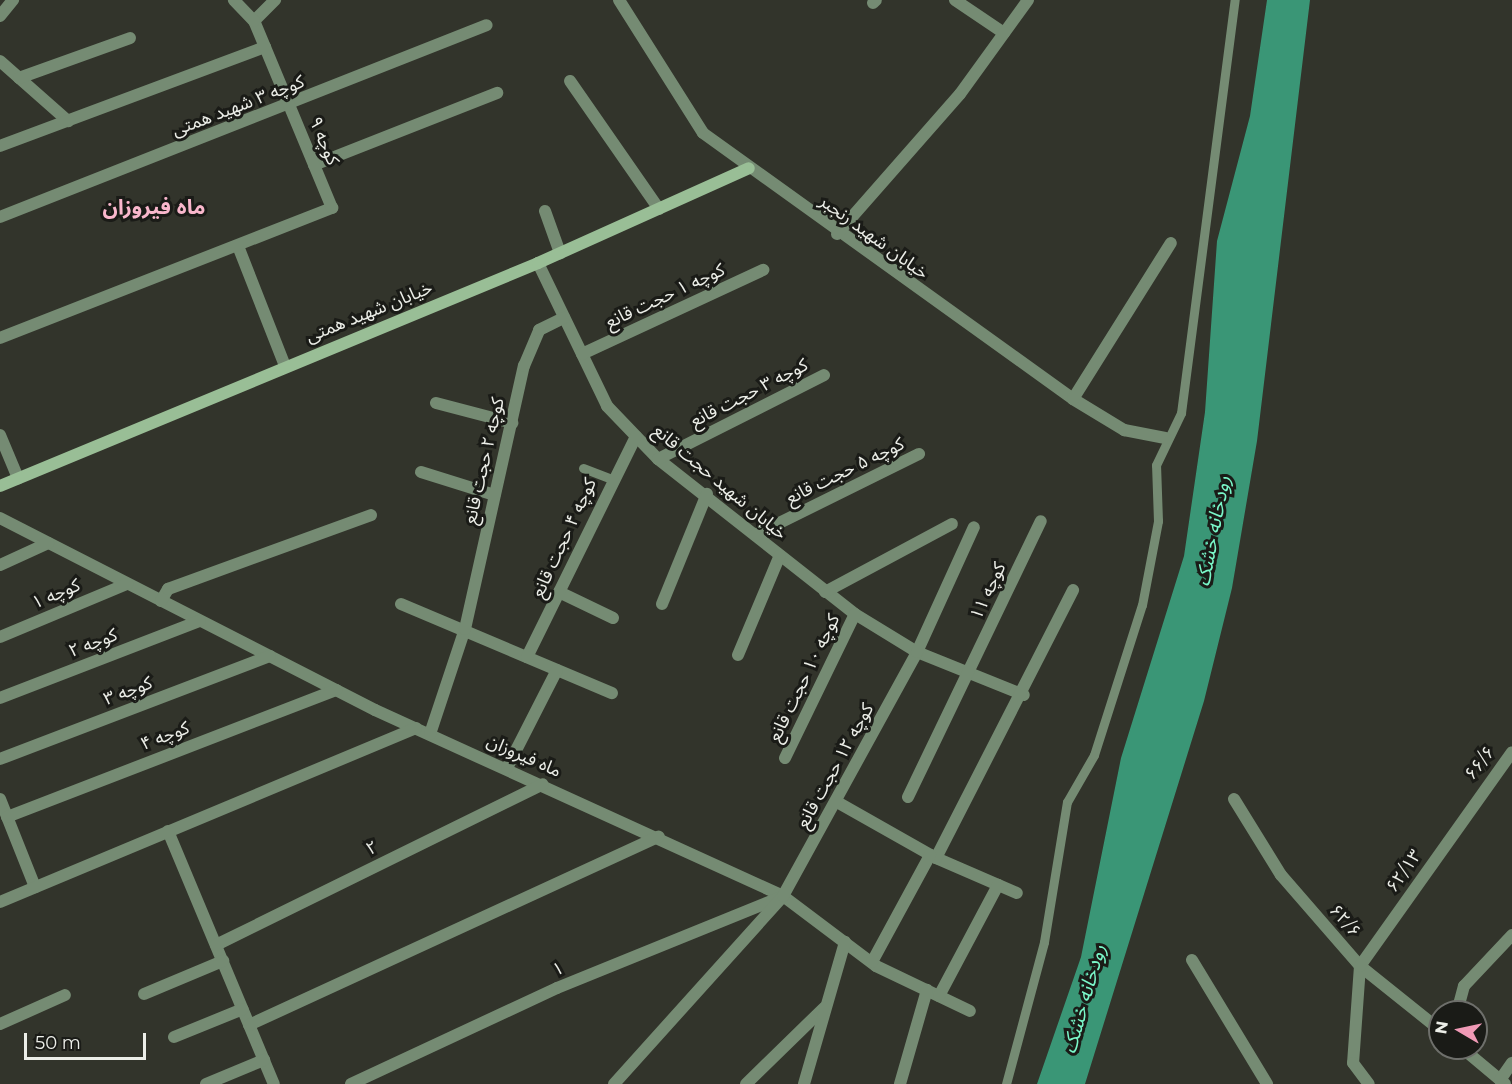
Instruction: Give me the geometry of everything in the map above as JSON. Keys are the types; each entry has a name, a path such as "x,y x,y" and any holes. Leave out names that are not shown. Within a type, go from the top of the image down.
{"street":[{"path":"0,16 13,0"},
{"name":"کوچه ۹","path":"0,338 332,208 254,21 234,0"},
{"path":"254,21 275,0"},
{"path":"622,5 634,0"},
{"path":"955,0 1004,33"},
{"path":"837,234 960,94 1028,0"},
{"name":"خیابان شهید رنجبر","path":"622,5 703,132 837,234 1073,399 1124,430 1165,438"},
{"name":"کوچه ۳ شهید همتی","path":"0,216 290,106 487,24"},
{"path":"20,78 130,38"},
{"path":"0,146 265,47"},
{"path":"0,61 68,121"},
{"path":"570,81 659,209"},
{"path":"314,165 497,93"},
{"name":"خیابان شهید همتی","path":"0,486 538,263 749,168"},
{"path":"545,211 560,253"},
{"path":"1073,399 1170,243"},
{"path":"237,246 285,366"},
{"name":"خیابان شهید حجت قانع","path":"538,263 608,406 658,459 707,494 825,592 855,614 917,652 968,676 1024,695"},
{"name":"کوچه ۱ حجت قانع","path":"582,354 763,270"},
{"name":"کوچه ۲ حجت قانع","path":"430,734 465,630 512,423 539,330 564,318"},
{"name":"کوچه ۳ حجت قانع","path":"658,459 824,375"},
{"path":"436,403 512,423"},
{"path":"0,435 18,478"},
{"name":"کوچه ۴ حجت قانع","path":"527,657 560,592 611,479 636,436"},
{"name":"کوچه ۵ حجت قانع","path":"755,535 919,454"},
{"path":"421,472 495,495"},
{"path":"662,604 707,494"},
{"path":"161,602 168,589 371,515"},
{"name":"ماه فیروزان","path":"0,518 375,710 659,836 783,896 872,962 970,1011"},
{"name":"کوچه ۱۱","path":"908,797 1041,521"},
{"path":"825,592 952,524"},
{"name":"کوچه ۱۲ حجت قانع","path":"614,1084 783,896 837,802 917,652 974,527"},
{"path":"0,565 48,543"},
{"path":"738,655 780,555"},
{"name":"کوچه ۱","path":"0,637 127,584"},
{"path":"872,962 1024,695 1073,590"},
{"path":"560,592 613,618"},
{"path":"401,604 612,693"},
{"name":"کوچه ۱۰ حجت قانع","path":"785,758 855,614"},
{"name":"کوچه ۲","path":"0,698 200,621"},
{"name":"کوچه ۳","path":"0,759 270,656"},
{"path":"507,768 557,670"},
{"name":"کوچه ۴","path":"7,817 336,690"},
{"path":"0,902 416,728"},
{"name":"۶۶/۶","path":"1477,797 1512,752"},
{"name":"۲","path":"216,945 543,784"},
{"name":"۶۲/۱۳","path":"1360,966 1477,797"},
{"name":"۶۲/۶","path":"1234,799 1281,875 1360,966 1353,1063 1369,1084"},
{"path":"0,800 35,887"},
{"path":"837,802 933,856 1017,893"},
{"path":"168,831 274,1084"},
{"path":"249,1025 659,836"},
{"path":"939,996 998,885"},
{"name":"۱","path":"351,1084 557,988 783,896"},
{"path":"1460,1000 1464,986 1512,934"},
{"path":"804,1084 845,942"},
{"path":"1192,960 1267,1084"},
{"path":"144,994 223,961"},
{"path":"1360,966 1428,1020"},
{"path":"900,1084 927,990"},
{"path":"0,1024 65,995"},
{"path":"746,1084 827,1005"},
{"path":"174,1037 243,1009"},
{"path":"206,1084 264,1060"},
{"path":"1476,1060 1502,1082 1512,1063"}],"lane":[{"path":"1006,1084 1044,942 1067,802 1094,755 1142,605 1158,521 1156,465 1165,438 1181,412 1235,0"},
{"path":"583,468 611,479"}],"water":[{"name":"رودخانه خشک","path":"1267,0 1310,0 1257,441 1232,588 1204,701 1085,1084 1037,1084 1081,957 1121,758 1184,556 1205,412 1217,241 1250,116"}],"district":[{"name":"ماه فیروزان","path":"154,207"}]}
